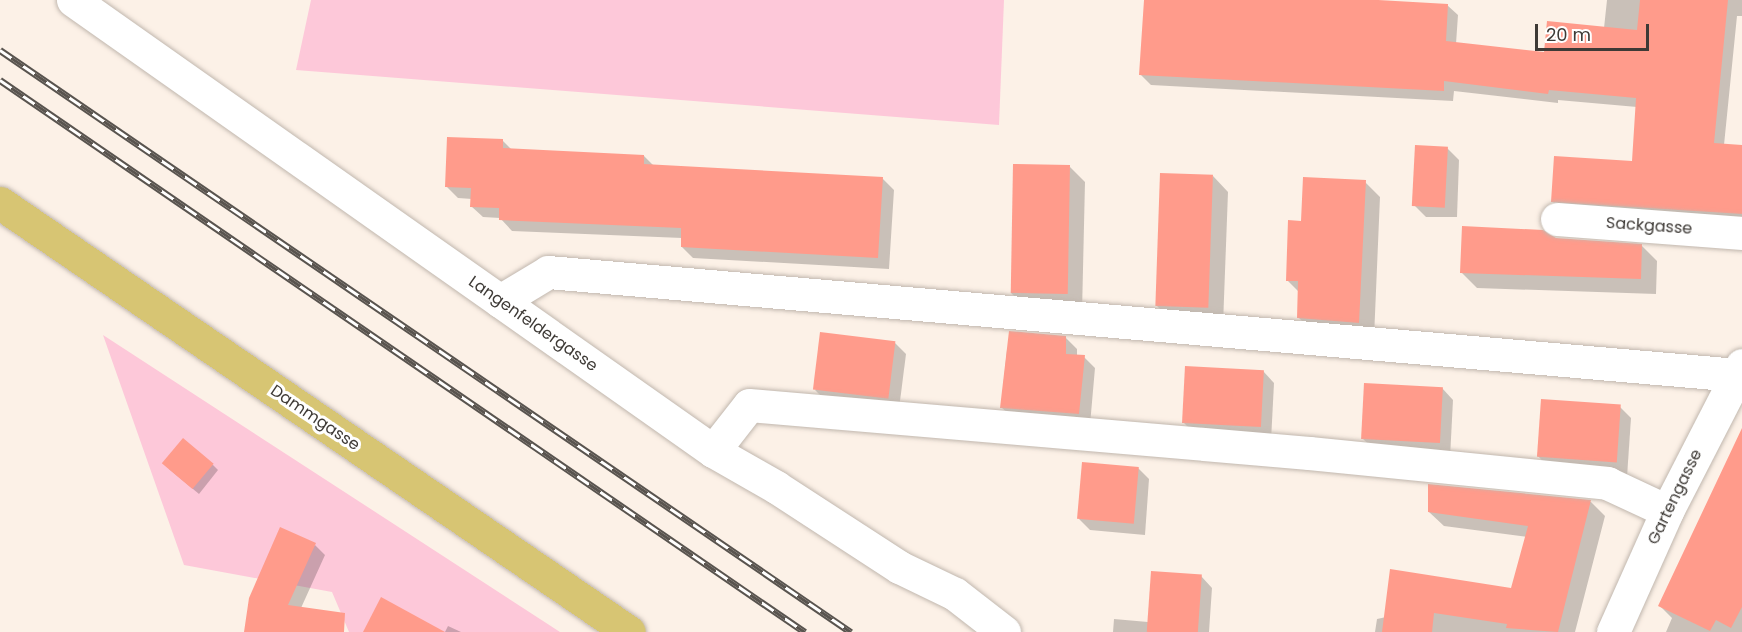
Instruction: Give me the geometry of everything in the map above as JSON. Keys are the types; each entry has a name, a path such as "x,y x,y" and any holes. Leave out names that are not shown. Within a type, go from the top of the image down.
{"main road":[{"name":"Dammgasse","path":"0,203 630,632"}],"street":[{"name":"Langenfeldergasse","path":"73,0 714,451 776,487 899,567 955,594 1004,632"},
{"name":"Sackgasse","path":"1557,219 1742,233"},
{"path":"500,301 548,272 1739,370"},
{"name":"Gartengasse","path":"1613,632 1667,511 1739,370"},
{"path":"714,451 749,405 1309,453 1607,483 1667,511"}],"shaded area":[{"path":"311,0 1004,0 999,125 296,70"},
{"path":"103,335 560,632 349,632 332,592 184,565"}],"building":[{"path":"1144,0 1378,0 1448,4 1446,41 1544,52 1547,21 1637,30 1640,0 1728,0 1714,143 1742,145 1742,214 1551,202 1554,156 1632,161 1636,98 1549,90 1548,94 1444,81 1444,91 1139,75"},
{"path":"447,137 503,139 503,148 644,155 644,164 883,177 878,258 681,247 681,228 499,220 499,208 470,207 471,188 445,187"},
{"path":"1415,145 1448,147 1445,208 1412,206"},
{"path":"1013,164 1070,165 1068,294 1011,293"},
{"path":"1160,173 1213,175 1208,308 1155,306"},
{"path":"1303,177 1366,180 1359,323 1297,318 1298,281 1286,281 1288,220 1301,221"},
{"path":"1462,226 1543,230 1556,238 1642,244 1641,279 1460,273"},
{"path":"1009,331 1066,336 1066,354 1085,355 1079,414 1000,408"},
{"path":"820,332 895,341 888,399 813,390"},
{"path":"1185,366 1264,370 1261,427 1182,423"},
{"path":"1364,383 1443,387 1440,443 1361,439"},
{"path":"1541,399 1621,405 1617,462 1537,457"},
{"path":"1742,428 1742,607 1731,628 1716,620 1710,631 1658,606"},
{"path":"183,438 214,464 192,489 162,463"},
{"path":"1082,462 1139,467 1134,524 1077,519"},
{"path":"1428,484 1591,500 1558,632 1506,628 1507,624 1434,613 1432,632 1382,632 1390,569 1511,588 1528,526 1428,512"},
{"path":"280,527 316,543 288,605 345,613 344,632 244,632 249,598"},
{"path":"1151,571 1202,575 1198,632 1147,632"},
{"path":"381,597 445,632 363,632"}],"railway":[{"path":"0,50 851,632"},
{"path":"0,80 805,632"}]}
